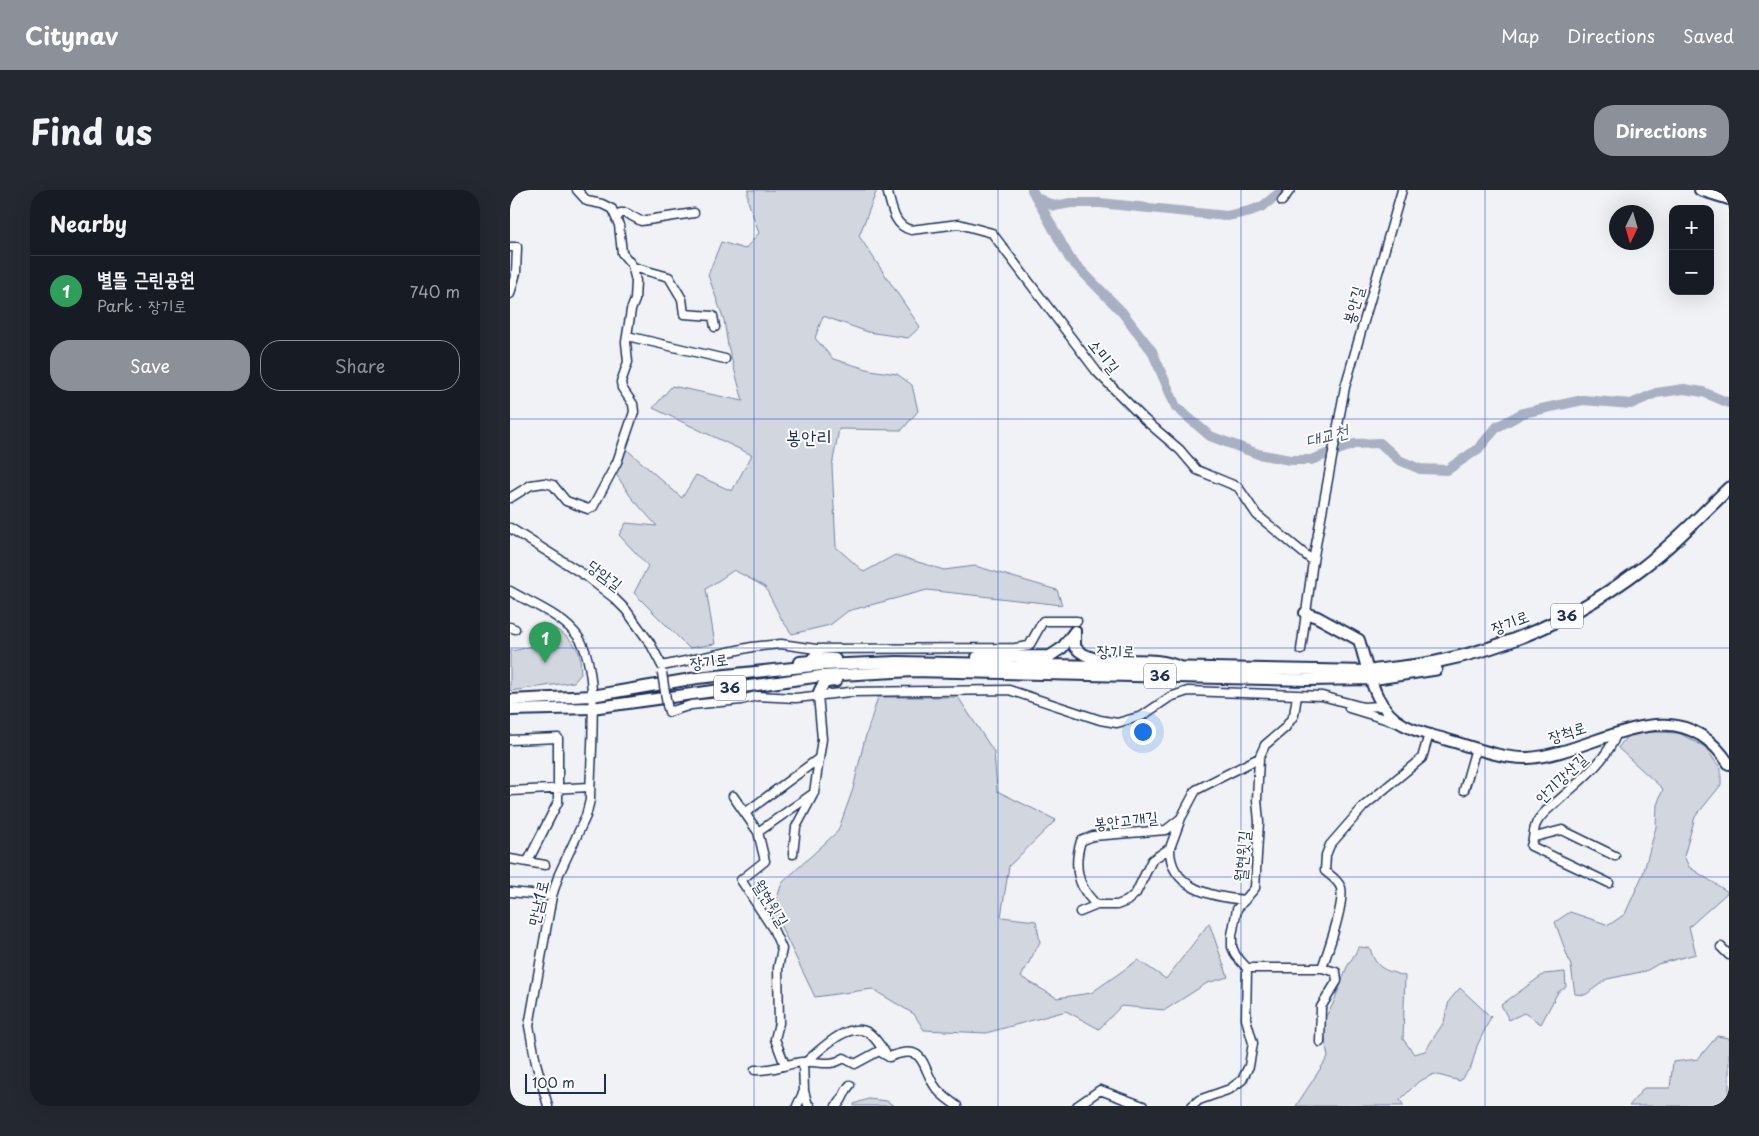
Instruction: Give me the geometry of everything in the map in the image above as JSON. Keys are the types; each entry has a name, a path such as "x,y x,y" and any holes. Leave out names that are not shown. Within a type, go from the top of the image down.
{"highway":[{"name":"장기로","path":"1370,675 1472,654 1548,626 1578,610 1644,567 1729,488"},
{"name":"장기로","path":"1370,675 1404,675 1473,660 1510,649 1558,629 1597,608 1649,573 1685,542 1729,498"}],"main road":[{"path":"1700,190 1729,198"},
{"path":"1305,613 1318,617 1359,640 1382,706 1403,725"},
{"path":"934,663 951,657 1050,656 1062,648 1075,631 1073,642 1075,647 1086,657 1165,661 1182,669"},
{"path":"697,678 708,673 810,661 816,652 830,660 882,658 897,662"},
{"name":"장기로","path":"510,700 592,696 697,678 822,665 897,662 1370,675"},
{"name":"장기로","path":"510,710 592,708 821,676 950,671 1307,680 1370,675"},
{"path":"818,695 821,684 826,681 876,680 882,674"},
{"path":"775,682 786,686 811,683 818,695"},
{"name":"장척로","path":"1403,725 1476,748 1510,756 1530,758 1652,724 1687,729 1709,740 1729,764"}],"street":[{"path":"510,498 531,485 544,483 553,486 566,501 588,509 593,507 598,501 620,454 634,412 633,404 622,388 621,382 628,362 625,352 636,293 633,267 622,253 617,218 612,210 587,201 577,190"},
{"name":"소미길","path":"887,190 895,216 904,228 911,230 960,224 992,233 1097,372 1145,420 1180,450 1198,470 1238,487 1258,515 1312,562"},
{"path":"1282,201 1290,190"},
{"name":"봉안길","path":"1312,562 1353,354 1402,190"},
{"path":"617,218 620,213 626,213 641,221 694,213"},
{"path":"510,247 517,247 516,273 510,294"},
{"path":"633,267 669,277 682,299 684,314 713,316 715,327"},
{"path":"627,336 725,359"},
{"name":"당암길","path":"510,528 586,576 626,610 650,643 662,670 669,712 691,705 740,700 757,696 796,698 818,695"},
{"path":"1301,650 1312,562"},
{"name":"만남1로","path":"510,591 560,620 579,638 588,661 592,696 590,800 586,816 559,874 552,896 529,1026 536,1063 548,1106"},
{"path":"662,670 752,647 780,644 816,652 1015,648 1029,646 1043,620 1077,621"},
{"path":"793,854 796,827 814,793 822,740 818,695 850,692 1009,690 1100,720 1117,723 1142,716 1170,697 1188,691 1322,696 1363,707 1382,706"},
{"path":"1259,758 1265,745 1285,728 1294,715 1296,696"},
{"path":"1322,696 1352,710 1403,725"},
{"name":"안기강산길","path":"1609,883 1537,847 1531,846 1535,837 1535,825 1544,813 1602,759 1608,752 1616,733"},
{"path":"1322,968 1339,912 1341,895 1336,880 1325,871 1324,863 1330,845 1364,806 1422,758 1429,734"},
{"path":"510,740 558,738 556,808 528,861"},
{"path":"1464,790 1476,748"},
{"name":"봉안고개길","path":"1170,848 1181,818 1196,790 1259,758"},
{"name":"월현윗길","path":"1247,968 1232,947 1238,909 1255,888 1259,822 1257,800 1259,758"},
{"path":"745,813 818,759"},
{"path":"510,791 590,787"},
{"path":"733,796 758,832 814,793"},
{"name":"봉안고개길","path":"1097,905 1086,896 1078,879 1077,860 1081,841 1093,836 1166,830 1181,818"},
{"path":"1535,837 1562,830 1615,856"},
{"name":"월현윗길","path":"758,832 765,861 741,880 773,929 782,949 778,968 779,1023 775,1039 785,1065"},
{"path":"1170,848 1169,862 1196,891 1225,898 1245,900"},
{"path":"1080,912 1097,905 1117,904 1127,901 1136,893 1152,860 1170,848"},
{"path":"510,859 545,865"},
{"path":"510,892 552,896"},
{"path":"1721,947 1729,955"},
{"path":"1192,1106 1200,1100 1230,1089 1242,1080 1249,1066 1253,1043 1246,1019 1247,968 1322,968 1336,972 1338,981 1321,1007 1320,1042"},
{"path":"804,1062 841,1034 854,1029 868,1032 889,1057"},
{"path":"755,1070 764,1071 804,1062 832,1064 844,1058 855,1064 879,1052 889,1057 904,1054 922,1058 938,1091 957,1106"},
{"path":"804,1062 804,1091 810,1106"},
{"path":"836,1106 842,1101 844,1091 850,1085"},
{"path":"1077,1106 1100,1090 1143,1106"},
{"path":"797,1106 804,1091"}],"shaded area":[{"path":"748,190 877,190 859,236 920,327 908,338 868,332 823,316 815,338 833,359 870,370 897,374 912,385 918,411 902,430 839,429 832,466 836,547 864,572 895,555 944,570 975,566 1057,590 1062,605 927,590 848,611 830,625 792,634 782,620 765,587 734,570 706,589 715,644 689,648 634,593 648,566 619,535 626,523 657,526 631,497 616,474 625,448 682,498 696,475 732,491 752,455 653,408 672,386 743,401 728,346 724,320 708,275 721,242 745,249 759,233 748,201"},
{"path":"542,623 553,627 569,638 577,648 580,655 581,674 574,682 510,691 510,651 529,647 533,644 536,641"},
{"path":"878,697 958,697 994,752 997,791 1056,820 1009,866 1001,917 1036,921 1040,942 1021,977 1057,998 1091,993 1138,960 1166,979 1209,923 1228,977 1207,983 1165,1010 1121,1006 1099,1029 1066,1011 986,1033 924,1030 914,1014 872,989 815,997 773,910 782,883 838,831 853,789 864,742"},
{"path":"1652,732 1679,733 1705,747 1721,769 1721,785 1695,817 1684,856 1689,867 1728,892 1689,927 1696,954 1658,964 1646,971 1607,979 1585,995 1575,994 1571,966 1555,922 1570,912 1609,925 1625,914 1643,874 1656,827 1657,805 1663,789 1618,748 1627,736"},
{"path":"1359,947 1370,948 1375,961 1382,968 1405,976 1403,1039 1414,1054 1425,1051 1444,1022 1449,1001 1460,988 1491,1017 1477,1046 1471,1067 1460,1081 1434,1074 1418,1082 1400,1100 1404,1106 1296,1106 1328,1057 1322,1023 1333,1004 1347,967"},
{"path":"1565,972 1566,987 1558,992 1541,1024 1524,1013 1509,1020 1501,1005 1544,974"},
{"path":"1717,1036 1729,1038 1729,1106 1629,1106 1644,1088 1670,1088 1673,1062 1698,1059"},
{"path":"868,1099 887,1101 894,1106 854,1106 854,1104"}],"waterway":[{"name":"대교천","path":"1032,190 1070,259 1122,312 1152,351 1176,407 1210,436 1258,454 1290,460 1311,460 1354,444 1380,443 1399,460 1420,469 1447,470 1478,449 1497,427 1523,413 1583,400 1631,404 1656,393 1684,389 1703,392 1729,403"},
{"path":"1037,198 1054,206 1071,203 1100,203 1227,216 1263,206 1283,190"}],"place":[{"name":"별뜰 근린공원","path":"545,663"}],"district":[{"name":"봉안리","path":"809,437"}]}
